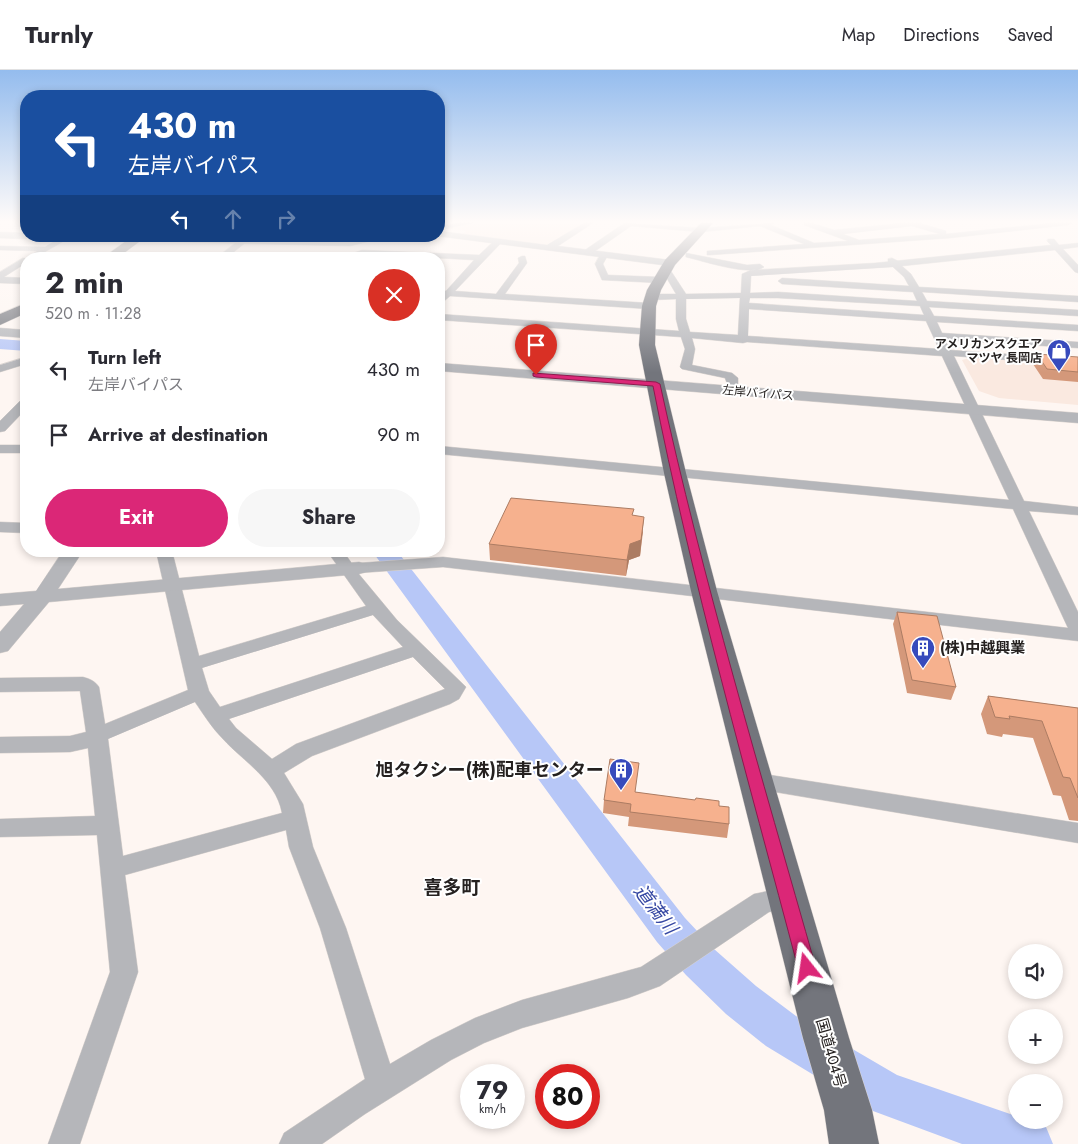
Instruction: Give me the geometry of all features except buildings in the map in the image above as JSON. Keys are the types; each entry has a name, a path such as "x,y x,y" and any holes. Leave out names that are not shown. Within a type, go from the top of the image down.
{"highway":[{"name":"国道404号","path":"666,275 646,332 647,345 675,473 704,591 851,1127"},
{"path":"0,320 20,309"},
{"path":"0,326 20,316"}],"street":[{"path":"445,291 465,273"},
{"path":"498,296 515,273"},
{"path":"603,273 605,278 688,273"},
{"path":"660,273 666,275 681,296 681,319 690,349 686,366 692,369 728,375 732,378 732,384"},
{"path":"445,293 498,296 676,273"},
{"path":"743,340 746,274 748,273"},
{"path":"861,273 866,286"},
{"path":"905,273 915,289 972,406 1078,631"},
{"path":"666,275 681,296"},
{"path":"746,279 1078,299"},
{"path":"0,280 20,281"},
{"path":"681,296 811,296 1078,313"},
{"path":"745,306 1078,328"},
{"path":"445,317 686,336 1078,362"},
{"path":"0,326 20,328"},
{"path":"0,332 20,334"},
{"path":"938,336 1078,345"},
{"path":"0,369 20,362"},
{"name":"左岸バイパス","path":"445,362 656,381 972,406 1078,412"},
{"name":"左岸バイパス","path":"445,367 732,384 972,406 1078,418"},
{"path":"2,425 20,408"},
{"path":"2,425 20,424"},
{"path":"0,449 20,449"},
{"path":"445,451 1078,512"},
{"path":"0,526 20,528"},
{"path":"0,646 42,597 69,557"},
{"path":"165,557 199,693 229,733 271,770 292,804 301,847 333,928 382,1085"},
{"path":"271,770 304,750 443,699 452,694 456,687 415,650 377,608 352,569 341,557"},
{"path":"0,600 171,586 404,563 443,562 616,584 704,591 1078,635"},
{"path":"192,665 377,608"},
{"path":"215,716 415,650"},
{"path":"0,685 83,684 89,687 97,736 124,972 64,1144"},
{"path":"0,745 70,744 97,736 199,693"},
{"path":"757,781 1078,833"},
{"path":"111,869 294,819"},
{"path":"0,828 106,825"},
{"path":"310,1139 382,1085 475,1032 522,1014 628,985 650,977 763,902 788,898"}],"shaded area":[{"path":"972,357 1078,365 1078,405 999,398 979,391 962,360"}],"waterway":[{"name":"道満川","path":"0,344 20,346"},
{"name":"道満川","path":"389,557 671,930 700,962 741,1000 781,1031 873,1087 889,1095 1029,1144"}],"place":[{"name":"アメリカンスクエア マツヤ 長岡店","path":"1059,372"},
{"name":"(株)中越興業","path":"923,669"},
{"name":"旭タクシー(株)配車センター","path":"621,791"}],"district":[{"name":"喜多町","path":"452,887"}],"route":[{"path":"536,375 656,384 675,473 704,591 807,968"}]}
